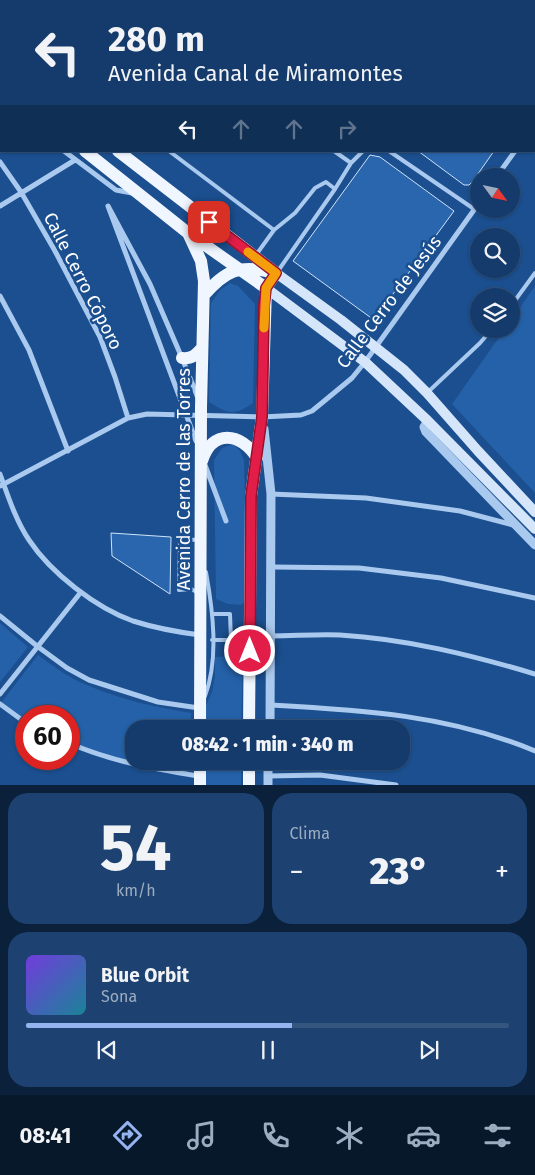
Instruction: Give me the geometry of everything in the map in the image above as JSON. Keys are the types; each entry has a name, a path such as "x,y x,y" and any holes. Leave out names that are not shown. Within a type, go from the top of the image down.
{"main road":[{"path":"87,152 188,233 266,288 364,362 428,420 535,529"},
{"path":"119,152 404,370 535,512"},
{"name":"Avenida Cerro de las Torres","path":"188,233 198,252 203,270 204,295 200,594 206,638 200,720"},
{"path":"204,295 219,279 238,269 254,268 276,273"},
{"path":"249,720 251,496 262,417 266,288 276,273"},
{"path":"182,358 188,359 194,356 202,348"},
{"path":"428,420 435,418 442,420 462,441 478,451"},
{"path":"201,465 209,448 225,437 232,437 244,443 257,458"},
{"path":"249,770 249,785"}],"street":[{"path":"65,152 116,190 140,194"},
{"path":"503,168 514,152"},
{"path":"0,206 75,160"},
{"name":"Calle Cerro Cóporo","path":"0,162 55,251 100,337 128,418"},
{"path":"201,412 182,358 150,284 108,206 226,521"},
{"name":"Calle Cerro de Jesús","path":"2,485 128,418 146,414 201,412 262,417 302,415 312,411 352,378 470,215"},
{"path":"0,296 29,350 68,451"},
{"path":"262,417 271,494 270,720"},
{"path":"428,420 424,427 426,432 535,545"},
{"path":"0,474 2,485 28,539 42,559 62,578 81,592 132,620 166,630 206,638"},
{"path":"271,494 366,498 460,511 516,526"},
{"path":"272,567 359,568 441,578 535,598"},
{"path":"0,694 81,592"},
{"path":"0,616 67,668 89,680 158,702 200,708"},
{"path":"271,636 340,635 392,641 450,650 535,674"},
{"path":"0,704 15,715"},
{"path":"271,705 359,710 418,718 471,729 535,751"},
{"path":"80,748 142,767 200,781"},
{"path":"268,780 320,775 396,785"}],"lane":[{"path":"170,152 274,230"},
{"path":"335,152 350,163"},
{"path":"276,273 335,188 350,163 362,152"},
{"path":"390,152 470,206"},
{"path":"255,257 274,230 295,213 315,188 326,182 335,188"},
{"path":"520,294 535,273"},
{"path":"427,393 485,338"},
{"path":"200,594 191,590 179,590 180,539 200,542 212,606 206,638 231,640 230,614 212,614"}],"shaded area":[{"path":"230,283 238,286 255,304 253,403 236,412 226,411 209,402 211,303 220,290"},
{"path":"535,286 535,493 452,404 499,338 520,338 520,307"},
{"path":"233,444 240,451 244,460 247,599 241,605 228,604 216,599 214,460 222,448"},
{"path":"0,623 28,647 0,682"},
{"path":"38,655 80,682 112,695 191,713 191,720 125,720 125,764 80,749 80,705 15,705 15,715 0,704"},
{"path":"243,656 241,720 204,720 204,710 212,692 215,676 215,657"},
{"path":"152,770 188,770 188,774"},
{"path":"203,770 241,770 241,785 203,785"}],"building":[{"path":"419,152 493,152 482,168 470,168 469,185 464,185"},
{"path":"370,155 380,157 454,211 374,320 293,261"},
{"path":"111,533 171,537 170,594 112,556"}],"slow traffic":[{"path":"248,252 276,273 266,288 264,328"}],"route":[{"path":"209,222 276,273 266,288 264,306 262,417 251,496 250,651"}]}
